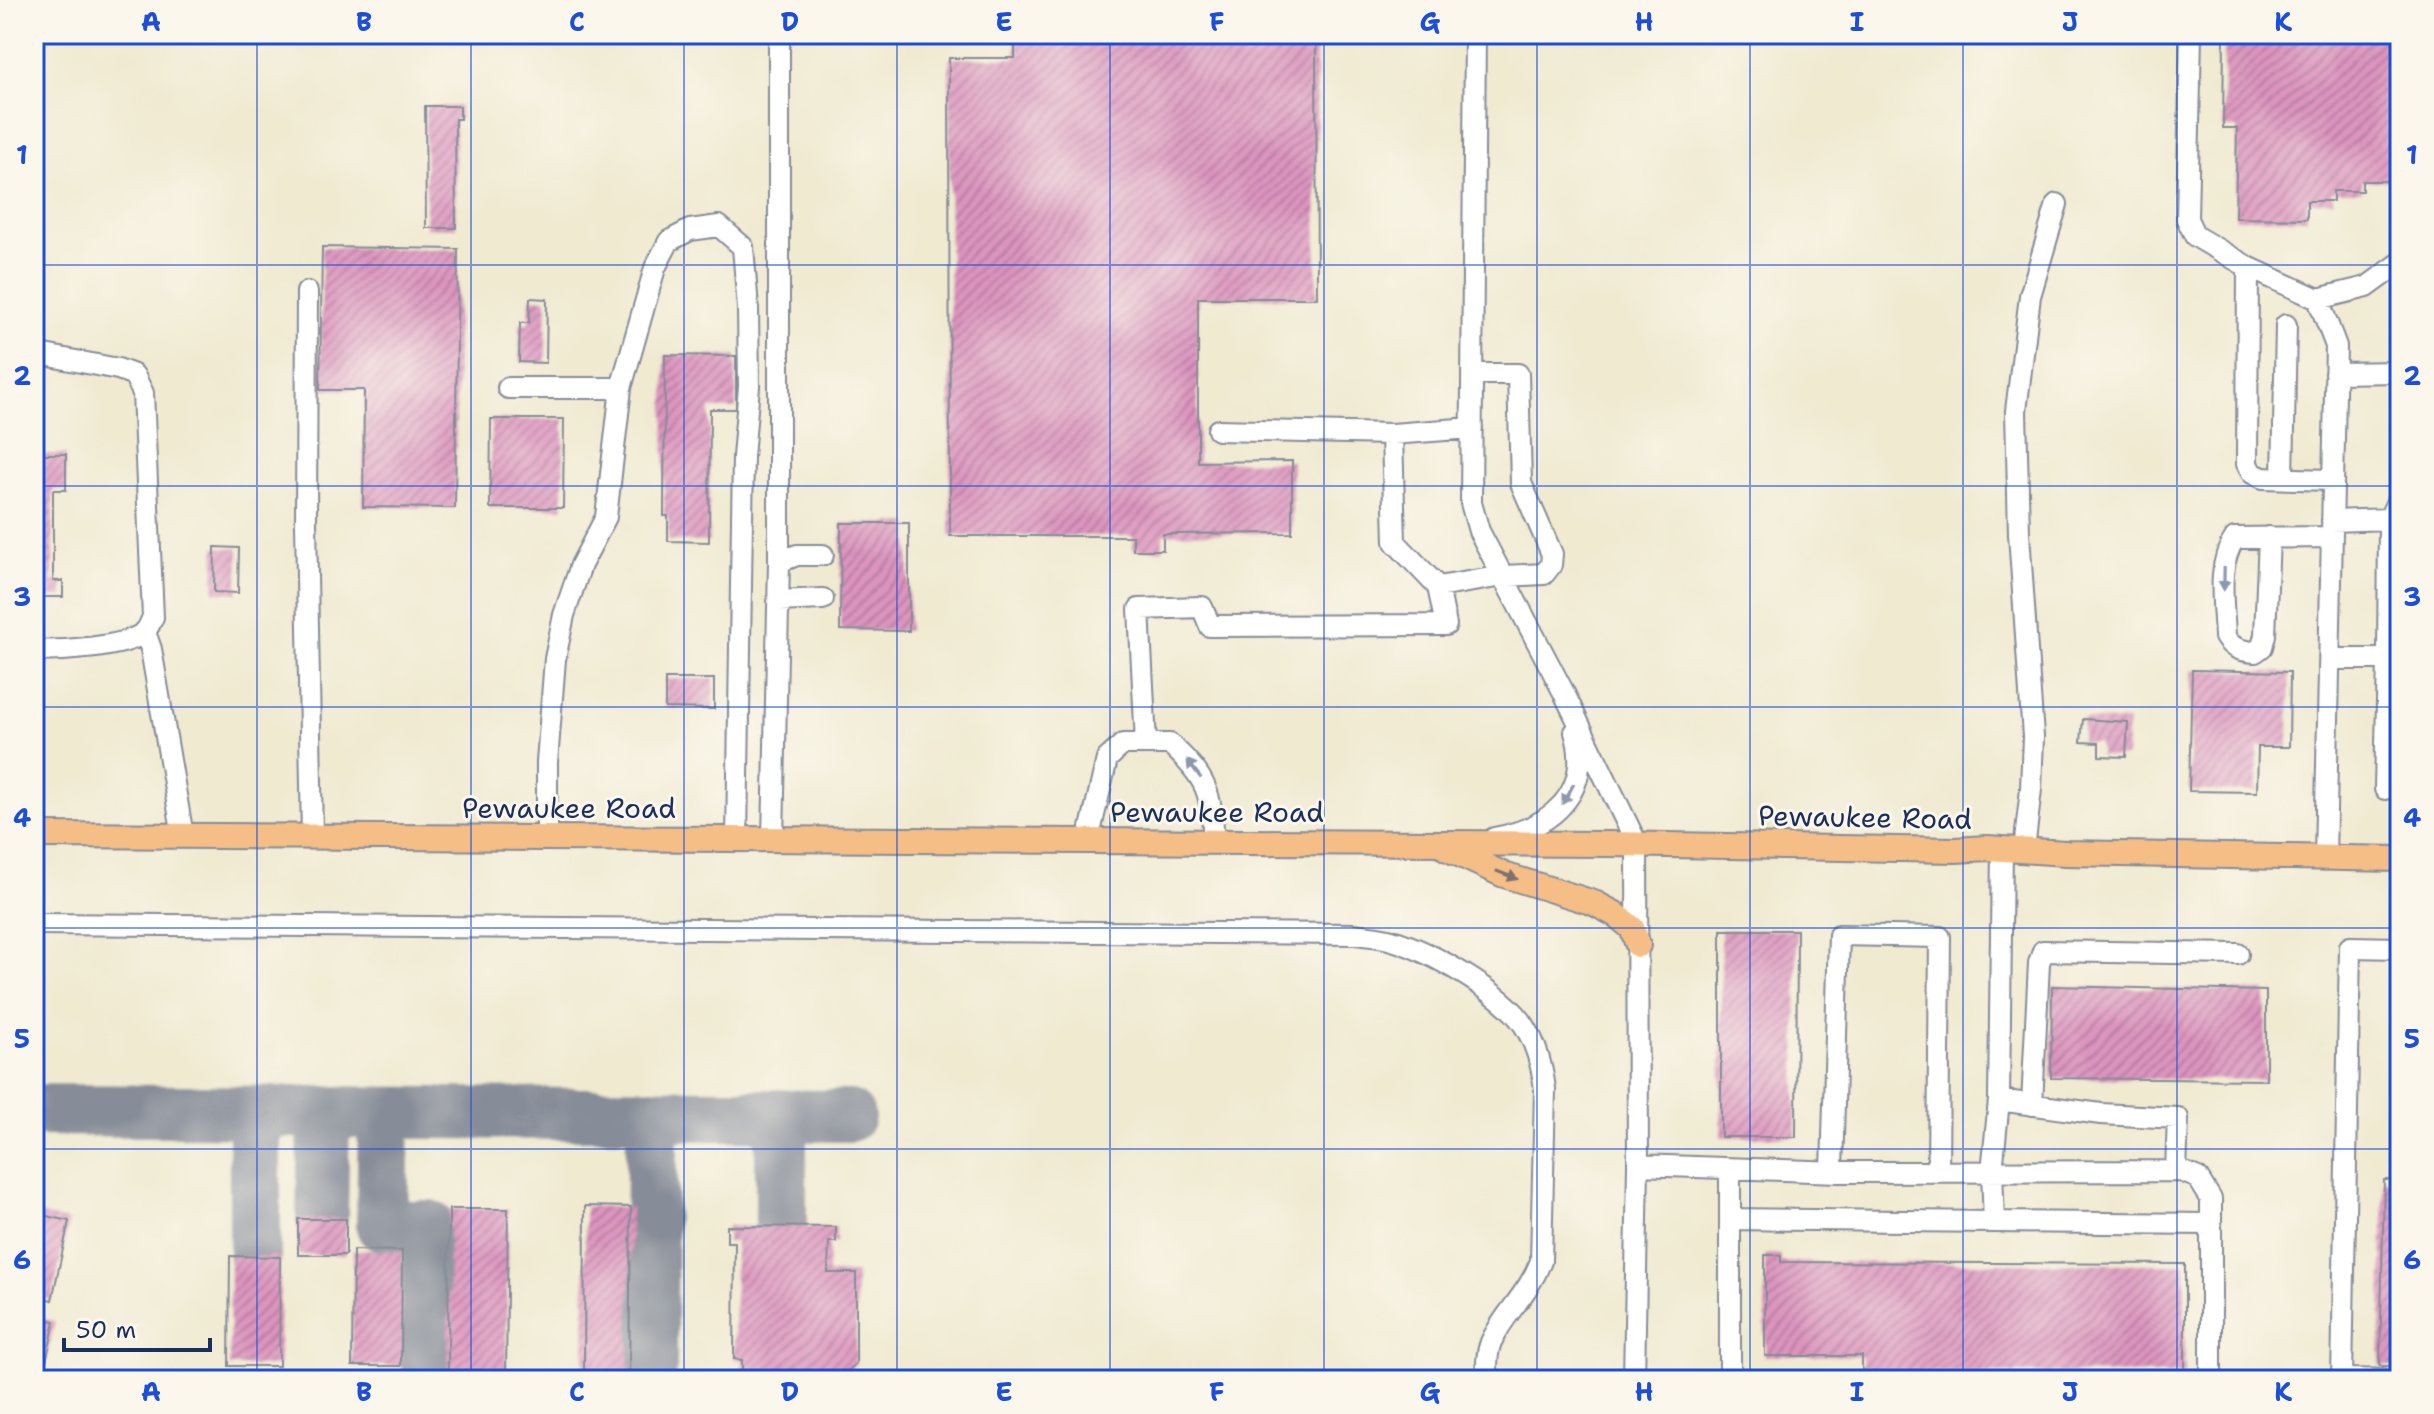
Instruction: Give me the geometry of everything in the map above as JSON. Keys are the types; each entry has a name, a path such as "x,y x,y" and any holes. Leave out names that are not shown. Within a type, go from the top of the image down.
{"main road":[{"name":"Pewaukee Road","path":"34,835 1637,844 2400,859"},
{"path":"1436,843 1504,875 1594,903 1632,928 1638,945"}],"street":[{"path":"773,839 779,562 779,34"},
{"path":"1475,34 1471,503 1479,531 1564,693 1637,844 1638,1165 1634,1380"},
{"path":"2191,34 2187,219 2195,236 2248,267 2318,299 2367,287 2400,263"},
{"path":"1994,1222 1992,1172 2013,850 2031,789 2033,737 2019,534 2016,411 2030,296 2057,204"},
{"path":"547,838 547,762 555,659 564,615 581,565 606,517 621,388 655,268 669,241 690,230 719,226 743,247 748,308 749,386 743,457 737,839"},
{"path":"2248,267 2247,464 2252,473 2263,478 2332,480"},
{"path":"307,292 306,524 312,836"},
{"path":"2318,299 2336,346 2325,858"},
{"path":"2283,478 2286,325"},
{"path":"34,353 118,369 134,375 143,393 153,617 145,632 130,641 59,651 34,651"},
{"path":"2335,373 2400,372"},
{"path":"1438,587 1503,576 1544,574 1551,565 1552,554 1521,483 1518,374 1472,374"},
{"path":"508,388 621,388"},
{"path":"1218,430 1392,434 1472,428"},
{"path":"1146,744 1139,609 1202,607 1210,626 1446,625 1438,587 1395,542 1392,434"},
{"path":"2385,789 2389,519 2400,495"},
{"path":"2269,537 2265,635 2262,647 2255,652 2241,651 2225,637 2223,571 2228,547 2235,538 2269,537 2389,519"},
{"path":"779,562 797,555 823,555"},
{"path":"778,601 823,599"},
{"path":"145,632 159,691 183,836"},
{"path":"2330,659 2388,659"},
{"path":"1462,843 1525,831 1552,816 1569,799 1579,773 1580,749 1564,693"},
{"path":"1088,841 1107,759 1123,744 1170,744 1197,769 1212,804 1214,842"},
{"path":"34,924 1355,934 1391,940 1455,970 1507,1004 1523,1024 1542,1064 1545,1089 1541,1261 1534,1281 1491,1342 1487,1380"},
{"path":"1832,1170 1839,935 1940,937 1938,1172"},
{"path":"2400,948 2350,947 2342,1379 2400,1380"},
{"path":"2032,1105 2039,963 2043,951 2238,954"},
{"path":"1999,1100 2101,1114 2178,1118 2176,1171"},
{"path":"1638,1165 1839,1172 2176,1171 2198,1178 2211,1199 2211,1371 2207,1380"},
{"path":"1730,1169 1730,1368 1736,1380"},
{"path":"1730,1219 2211,1224"}],"building":[{"path":"1015,34 1316,34 1317,298 1198,298 1198,462 1292,461 1292,533 1163,534 1163,550 1133,550 1133,536 950,536 949,58 1015,58"},
{"path":"2224,34 2400,34 2400,181 2362,181 2362,191 2333,191 2333,201 2307,201 2307,219 2235,218 2237,128 2223,128"},
{"path":"425,106 460,106 460,119 455,119 456,228 426,228"},
{"path":"322,247 458,249 455,508 363,507 364,390 320,390"},
{"path":"530,298 547,299 546,363 519,362 520,323 529,323"},
{"path":"665,355 736,356 736,409 710,409 709,542 668,541 668,516 664,516"},
{"path":"491,419 564,419 563,508 490,508"},
{"path":"34,454 66,454 66,490 53,490 53,581 63,581 63,597 34,597"},
{"path":"841,523 909,523 909,631 840,630"},
{"path":"215,547 239,548 238,593 214,592"},
{"path":"2192,670 2290,672 2289,747 2258,747 2257,792 2189,791"},
{"path":"665,679 714,679 714,709 665,708"},
{"path":"2083,719 2128,722 2126,757 2099,756 2099,743 2081,742"},
{"path":"1721,930 1797,930 1796,1137 1721,1137"},
{"path":"2052,986 2266,991 2266,1080 2051,1078"},
{"path":"2395,1072 2400,1073 2400,1366 2380,1366 2384,1180 2393,1180"},
{"path":"585,1206 631,1207 629,1376 584,1376"},
{"path":"449,1209 508,1209 506,1375 448,1374"},
{"path":"34,1213 69,1221 52,1300 34,1296"},
{"path":"298,1219 346,1219 346,1255 298,1255"},
{"path":"727,1226 836,1227 836,1242 829,1242 828,1273 856,1273 856,1363 839,1380 742,1380 742,1360 734,1359 735,1242 727,1242"},
{"path":"353,1250 402,1251 401,1366 352,1366"},
{"path":"1765,1255 1781,1255 1781,1262 2185,1264 2185,1374 1862,1372 1862,1356 1765,1356"},
{"path":"230,1256 280,1257 279,1366 229,1366"},
{"path":"34,1317 55,1321 42,1380 34,1380"}],"taxiway":[{"path":"34,1110 849,1116"},
{"path":"255,1112 255,1257"},
{"path":"322,1219 324,1112"},
{"path":"384,1113 382,1226 429,1226 427,1364"},
{"path":"651,1367 652,1114"},
{"path":"781,1115 781,1226"}]}
